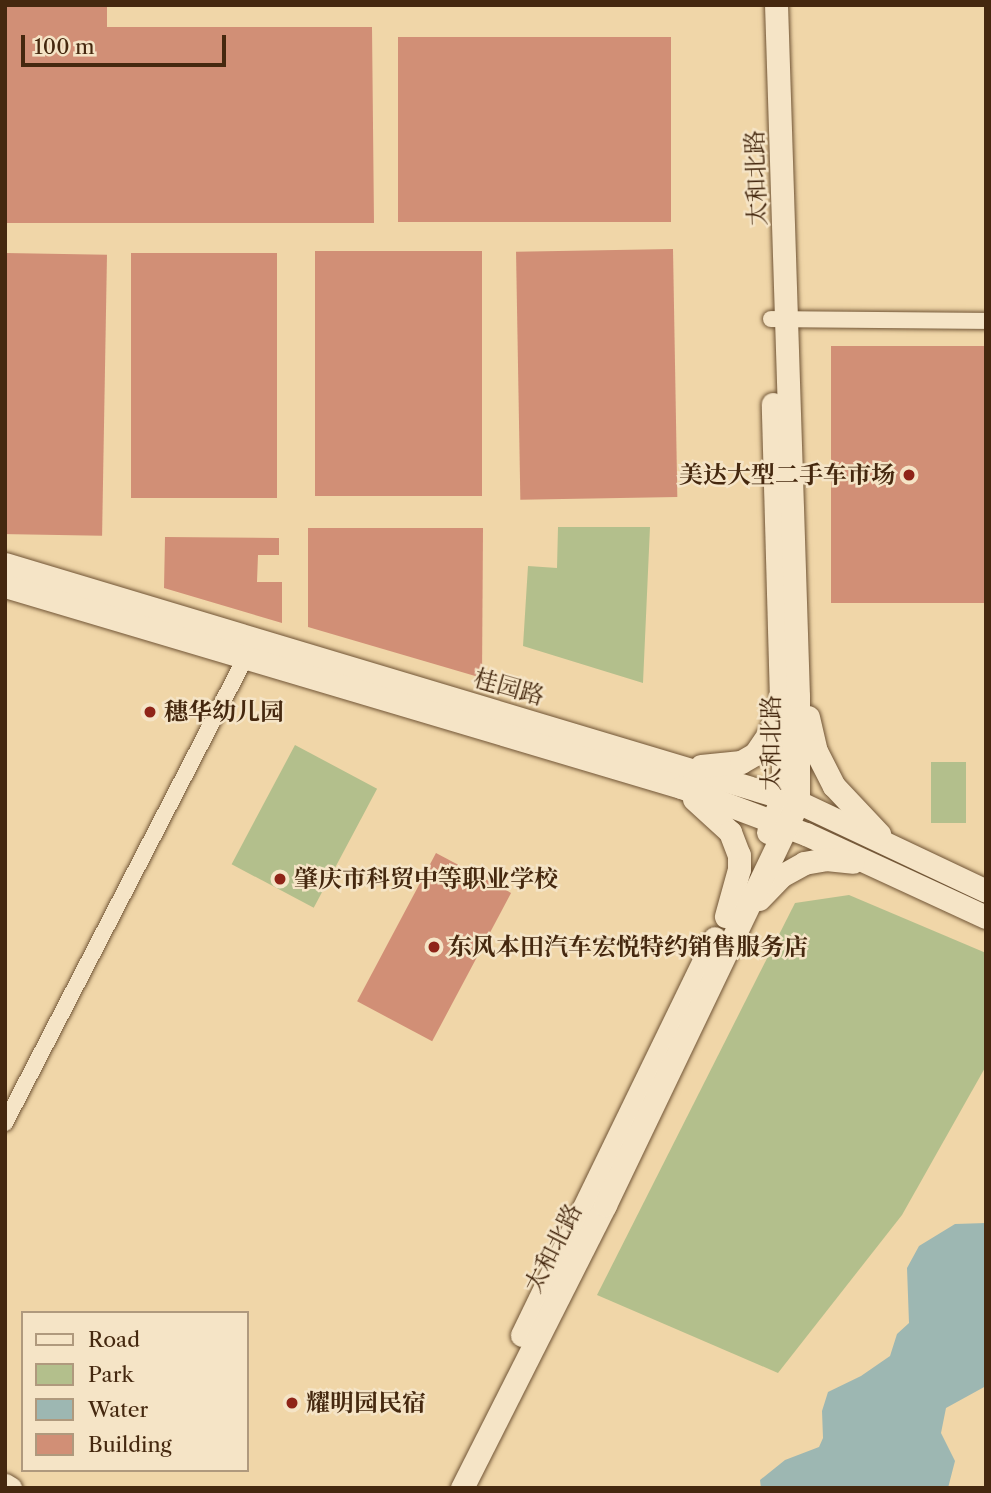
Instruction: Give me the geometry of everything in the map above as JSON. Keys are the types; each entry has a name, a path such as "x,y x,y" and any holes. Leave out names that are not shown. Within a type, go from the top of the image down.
{"main road":[{"name":"太和北路","path":"446,1488 735,915 790,799 798,696 762,5"},
{"name":"太和北路","path":"776,5 780,680 790,799"},
{"path":"5,547 46,587"},
{"path":"5,564 46,587"},
{"path":"5,586 46,587"},
{"path":"5,597 46,587"},
{"name":"桂园路","path":"46,587 684,777 790,799 986,891"},
{"path":"684,777 741,761 755,754 772,729 780,680"},
{"path":"798,696 807,711 816,751 834,786 891,847"},
{"path":"684,777 780,824 986,917"},
{"path":"684,777 736,843 739,869 735,915"},
{"path":"735,915 781,876 804,863 840,859 878,868"},
{"name":"太和北路","path":"462,1488 605,1205 735,915"},
{"path":"5,1485 10,1488"}],"street":[{"path":"779,319 986,321"},
{"path":"5,1123 250,648"}],"green space":[{"path":"558,527 650,527 643,683 523,646 528,566 557,568"},
{"path":"295,745 377,789 314,908 232,864"},
{"path":"931,762 966,762 966,823 931,823"},
{"path":"849,895 986,953 986,1066 902,1215 778,1373 597,1295 795,903"}],"water":[{"path":"986,1223 986,1386 946,1408 941,1433 955,1461 948,1488 761,1488 760,1480 785,1460 819,1447 823,1438 822,1411 828,1392 861,1376 890,1356 897,1334 909,1323 907,1268 919,1246 955,1224"}],"building":[{"path":"5,5 107,5 107,27 372,27 374,223 5,223"},
{"path":"398,37 671,37 671,222 398,222"},
{"path":"673,249 677,497 520,500 516,252"},
{"path":"315,251 482,251 482,496 315,496"},
{"path":"5,253 107,255 102,536 5,534"},
{"path":"131,253 277,253 277,498 131,498"},
{"name":"美达大型二手车市场","path":"831,346 986,346 986,603 831,603"},
{"path":"308,528 483,528 482,678 308,627"},
{"path":"165,537 279,538 279,555 258,555 257,582 282,582 282,623 164,588"},
{"name":"东风本田汽车宏悦特约销售服务店","path":"436,853 511,893 432,1041 357,1001"}],"place":[{"name":"美达大型二手车市场","path":"909,475"},
{"name":"穗华幼儿园","path":"150,712"},
{"name":"肇庆市科贸中等职业学校","path":"280,879"},
{"name":"东风本田汽车宏悦特约销售服务店","path":"434,947"},
{"name":"耀明园民宿","path":"292,1403"}]}
